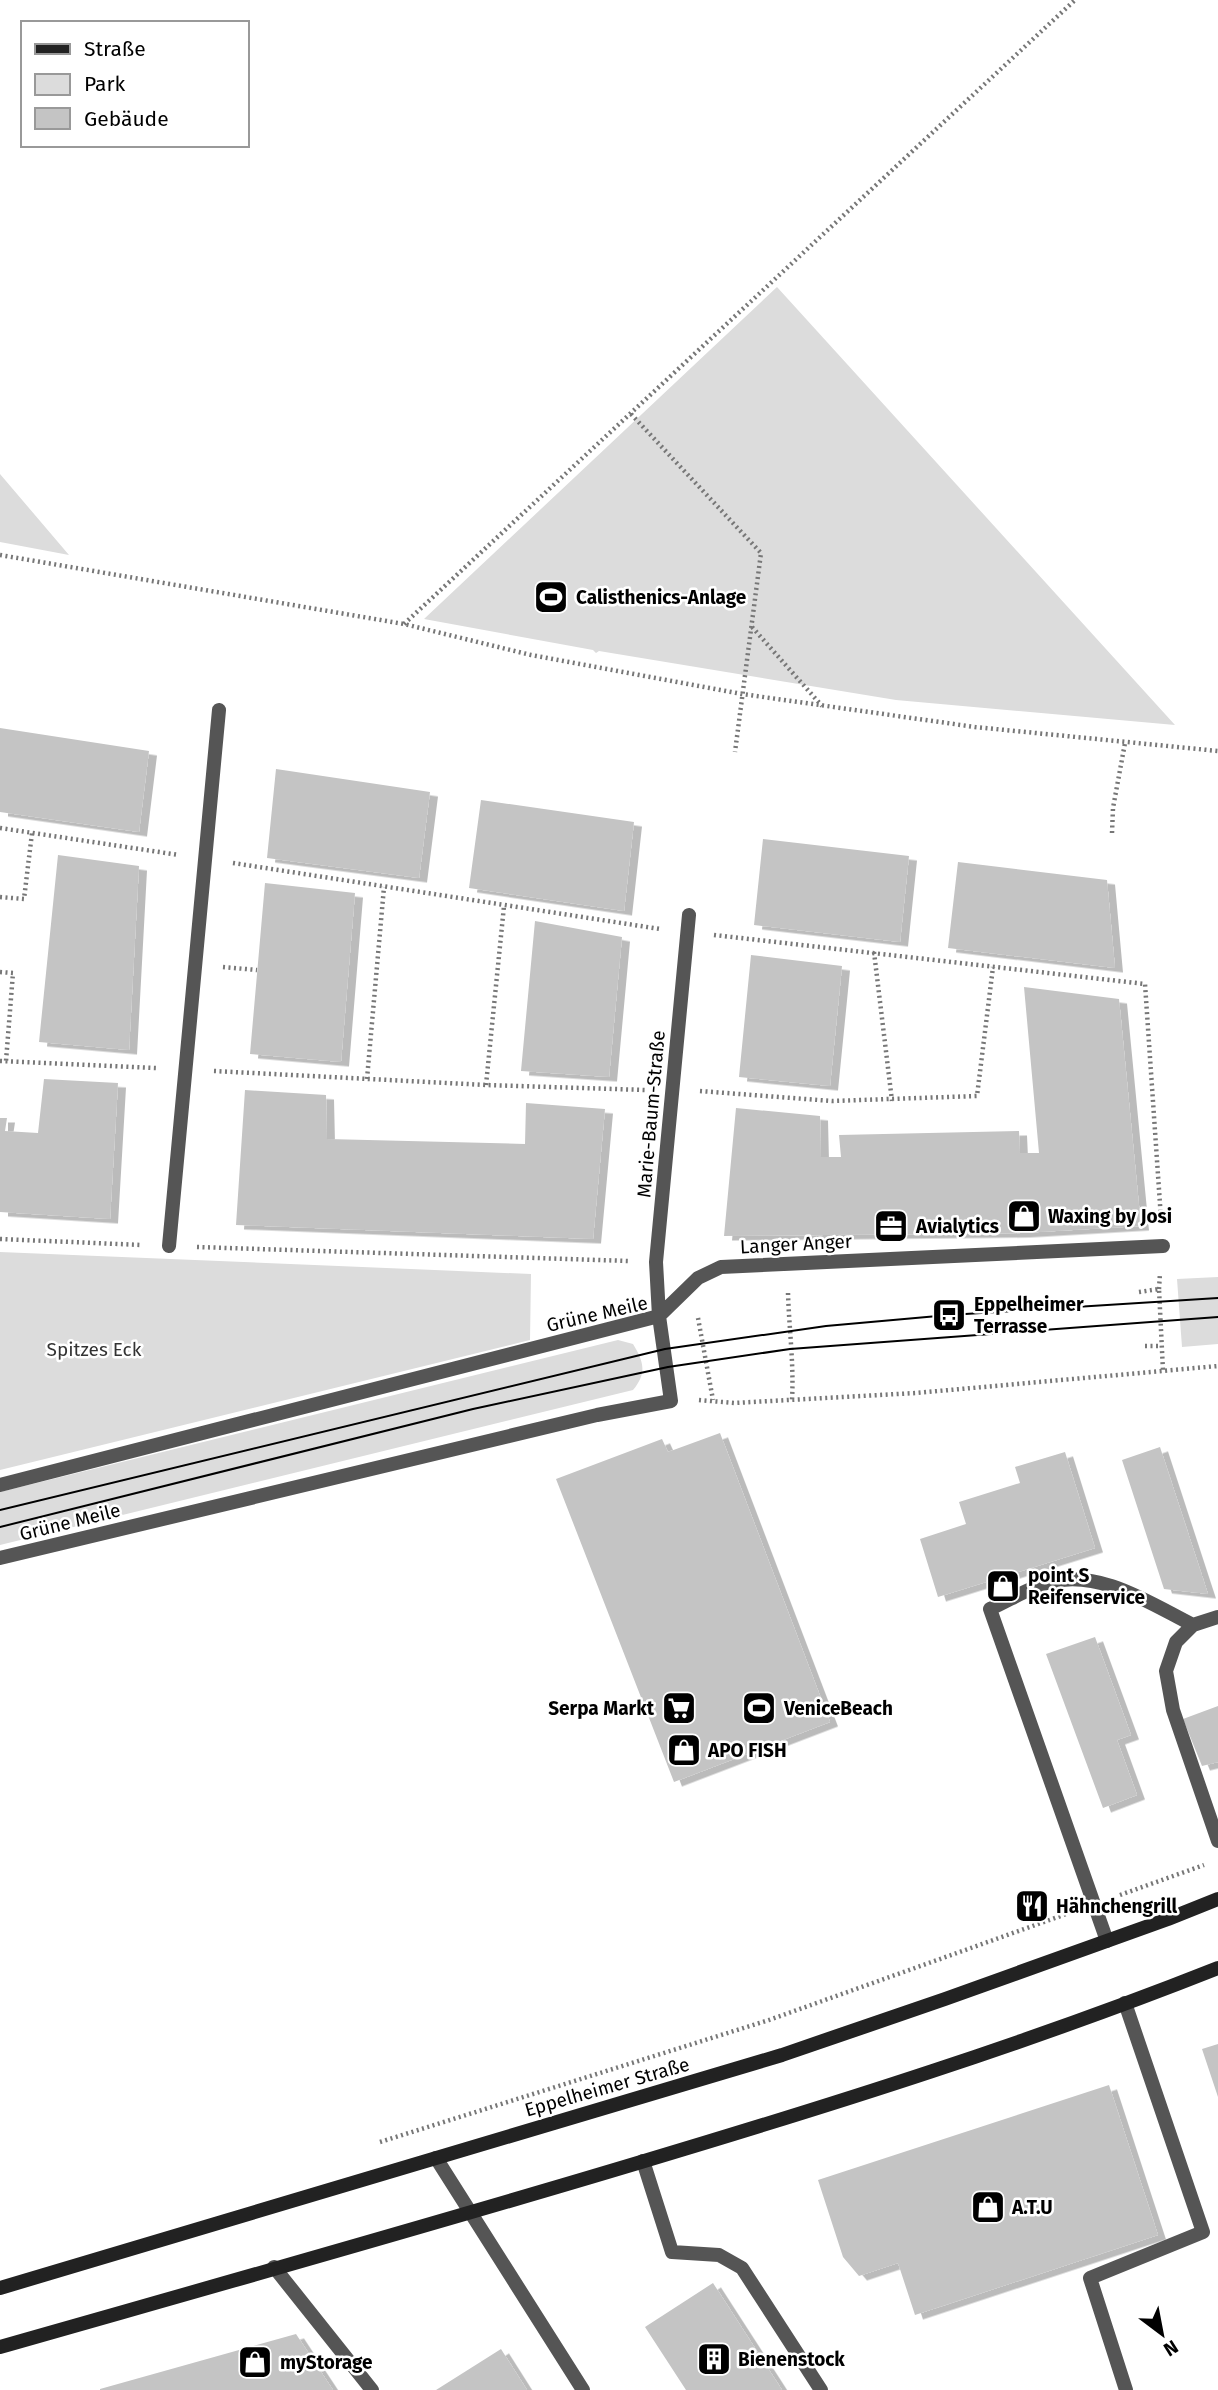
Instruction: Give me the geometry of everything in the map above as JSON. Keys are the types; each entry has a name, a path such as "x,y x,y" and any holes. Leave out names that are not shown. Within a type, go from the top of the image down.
{"main road":[{"name":"Eppelheimer Straße","path":"0,2288 782,2055 1107,1941 1218,1899"},
{"path":"0,2347 470,2213 846,2100 1218,1968"}],"street":[{"path":"169,1246 219,710"},
{"name":"Marie-Baum-Straße","path":"659,1316 656,1262 689,915"},
{"name":"Langer Anger","path":"659,1316 698,1278 721,1267 1163,1246"},
{"name":"Grüne Meile","path":"0,1485 659,1316 671,1401 597,1415 0,1558"},
{"path":"1107,1941 990,1609 1050,1582 1076,1579 1100,1582 1193,1625"},
{"path":"1218,1618 1193,1625 1176,1642 1166,1671 1173,1710 1218,1841"},
{"path":"1203,1797 1218,1790"},
{"path":"1125,2003 1203,2232 1090,2278 1126,2390"},
{"path":"436,2158 583,2390"},
{"path":"643,2161 671,2252 719,2255 742,2268 821,2390"},
{"path":"274,2267 372,2390"}],"path":[{"path":"404,624 1075,0"},
{"path":"631,414 761,552 735,752"},
{"path":"0,555 404,624 531,655 743,694 975,727 1218,751"},
{"path":"751,626 822,706"},
{"path":"1112,833 1112,808 1125,743"},
{"path":"0,828 687,932 1145,984 1163,1246 1158,1289 1163,1371"},
{"path":"0,897 24,899 32,833"},
{"path":"367,1079 384,887"},
{"path":"486,1085 504,906"},
{"path":"874,952 892,1101"},
{"path":"0,972 13,973 3,1061 486,1085 727,1092 832,1101 892,1101 976,1096 993,966"},
{"path":"0,1239 656,1262"},
{"path":"788,1264 792,1400"},
{"path":"1139,1292 1158,1289"},
{"path":"659,1316 697,1312 713,1400"},
{"path":"1145,1346 1161,1346"},
{"path":"671,1401 713,1400 734,1403 916,1393 1218,1366"},
{"path":"376,2143 769,2020 1206,1864"}],"green space":[{"path":"777,287 1175,725 896,700 599,651 596,653 593,650 424,619"},
{"path":"0,474 69,555 0,542"},
{"name":"Spitzes Eck","path":"0,1252 531,1274 530,1340 0,1470"},
{"path":"1218,1277 1218,1344 1182,1347 1177,1279"},
{"path":"618,1340 633,1344 642,1362 642,1373 633,1390 0,1545 0,1492"}],"building":[{"path":"0,728 149,751 139,832 0,812"},
{"path":"276,769 430,792 419,878 267,858"},
{"path":"481,800 634,822 624,911 469,888"},
{"path":"763,839 909,856 900,942 754,925"},
{"path":"58,855 139,866 129,1050 39,1042"},
{"path":"958,862 1107,880 1115,968 948,948"},
{"path":"265,883 355,893 341,1062 250,1054"},
{"path":"535,921 622,937 609,1077 521,1071"},
{"path":"751,955 842,966 830,1086 739,1077"},
{"path":"1024,987 1119,999 1141,1226 1022,1233 724,1236 736,1108 820,1116 821,1157 841,1157 839,1135 1019,1131 1020,1153 1039,1153"},
{"path":"44,1079 118,1083 110,1219 0,1212 0,1118 7,1118 5,1131 38,1133"},
{"path":"245,1090 326,1095 327,1139 525,1144 526,1103 605,1109 593,1239 236,1225"},
{"path":"720,1433 830,1722 674,1782 556,1479 662,1439 668,1452"},
{"path":"1160,1447 1208,1594 1164,1589 1122,1460"},
{"path":"1065,1452 1095,1548 938,1597 920,1539 966,1524 959,1502 1020,1483 1015,1467"},
{"path":"1095,1637 1131,1735 1117,1740 1137,1795 1103,1808 1046,1654"},
{"path":"1218,1706 1218,1762 1202,1766 1183,1719"},
{"path":"1218,2044 1218,2097 1202,2049"},
{"name":"A.T.U","path":"1109,2085 1158,2235 915,2315 898,2263 859,2276 843,2257 818,2180"},
{"name":"Bienenstock","path":"713,2283 782,2390 686,2390 645,2327"},
{"name":"myStorage","path":"296,2334 333,2390 100,2390 100,2389"},
{"path":"501,2349 527,2390 436,2390"}],"tram line":[{"path":"0,1510 665,1349 826,1326 949,1315 1218,1298"},
{"path":"0,1527 473,1409 668,1367 790,1349 1218,1317"}],"place":[{"name":"Calisthenics-Anlage","path":"551,597"},
{"name":"Waxing by Josi","path":"1024,1216"},
{"name":"Avialytics","path":"891,1226"},
{"name":"Eppelheimer Terrasse","path":"949,1315"},
{"name":"point S Reifenservice","path":"1003,1586"},
{"name":"Serpa Markt","path":"679,1708"},
{"name":"VeniceBeach","path":"759,1708"},
{"name":"APO FISH","path":"684,1750"},
{"name":"Hähnchengrill","path":"1032,1906"},
{"name":"A.T.U","path":"988,2207"},
{"name":"Bienenstock","path":"714,2359"},
{"name":"myStorage","path":"255,2362"}]}
